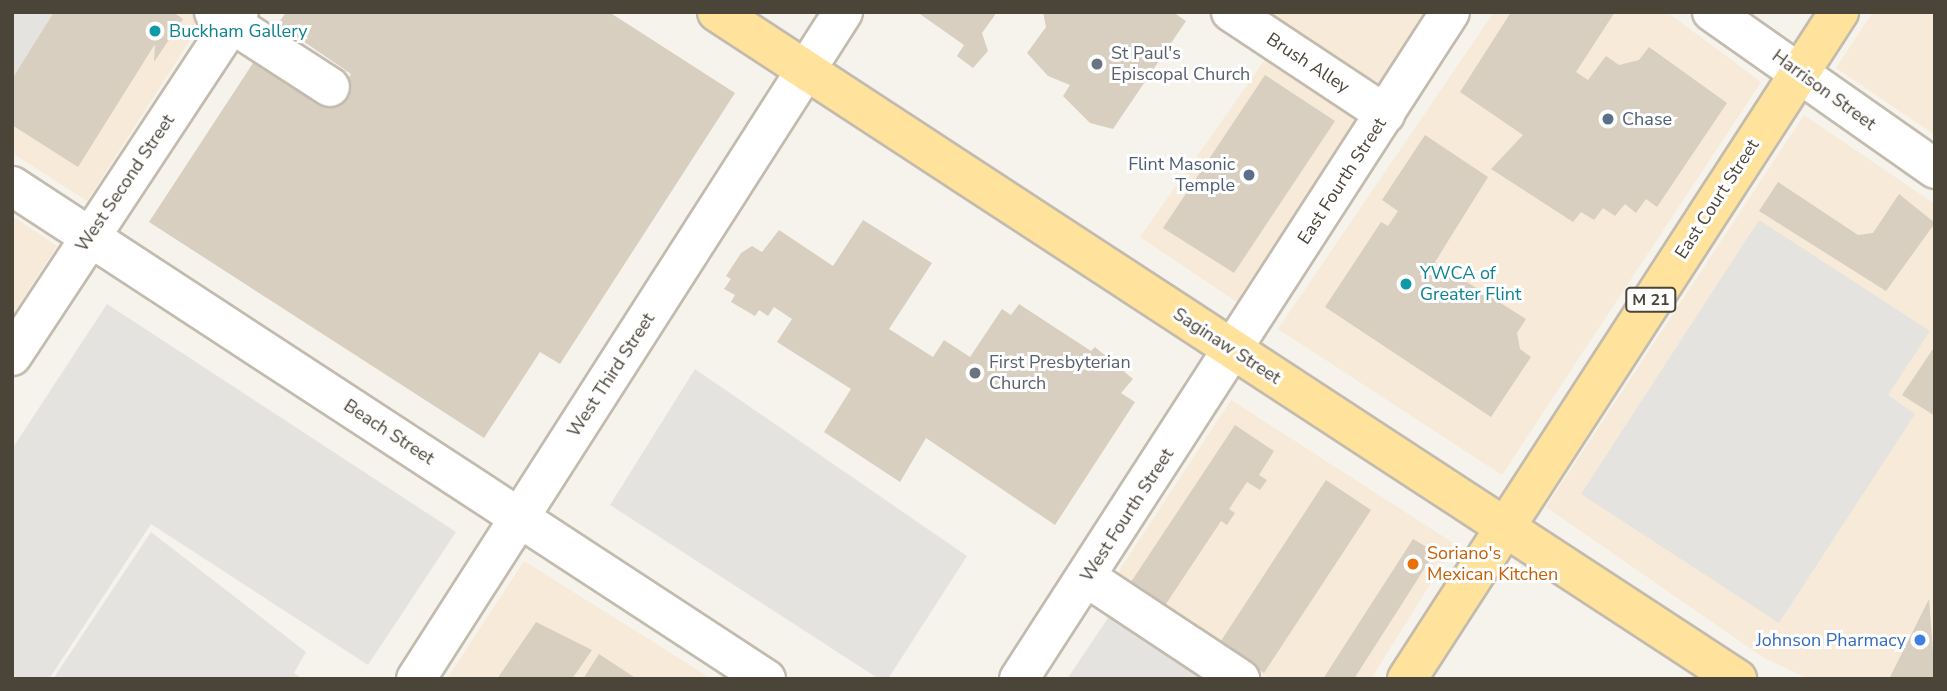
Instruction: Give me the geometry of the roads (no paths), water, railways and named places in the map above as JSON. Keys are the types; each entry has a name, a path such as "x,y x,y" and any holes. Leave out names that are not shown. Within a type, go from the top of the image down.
{"main road":[{"name":"Saginaw Street","path":"717,12 1737,679"},
{"name":"East Court Street","path":"1505,526 1839,12"},
{"name":"M 21","path":"1407,679 1505,526"}],"street":[{"name":"West Third Street","path":"416,679 843,12"},
{"name":"Brush Alley","path":"1231,12 1385,114"},
{"name":"East Fourth Street","path":"1234,350 1450,12"},
{"name":"Harrison Street","path":"1712,12 1935,169"},
{"path":"228,16 330,87"},
{"name":"West Second Street","path":"12,356 228,16"},
{"name":"Beach Street","path":"12,186 766,679"},
{"name":"West Fourth Street","path":"1019,679 1234,350"},
{"path":"1086,577 1240,679"}],"place":[{"name":"Buckham Gallery","path":"155,31"},
{"name":"St Paul's Episcopal Church","path":"1097,64"},
{"name":"Chase","path":"1608,119"},
{"name":"Flint Masonic Temple","path":"1249,175"},
{"name":"YWCA of Greater Flint","path":"1406,284"},
{"name":"First Presbyterian Church","path":"975,373"},
{"name":"Soriano's Mexican Kitchen","path":"1413,564"},
{"name":"Johnson Pharmacy","path":"1920,640"}]}
